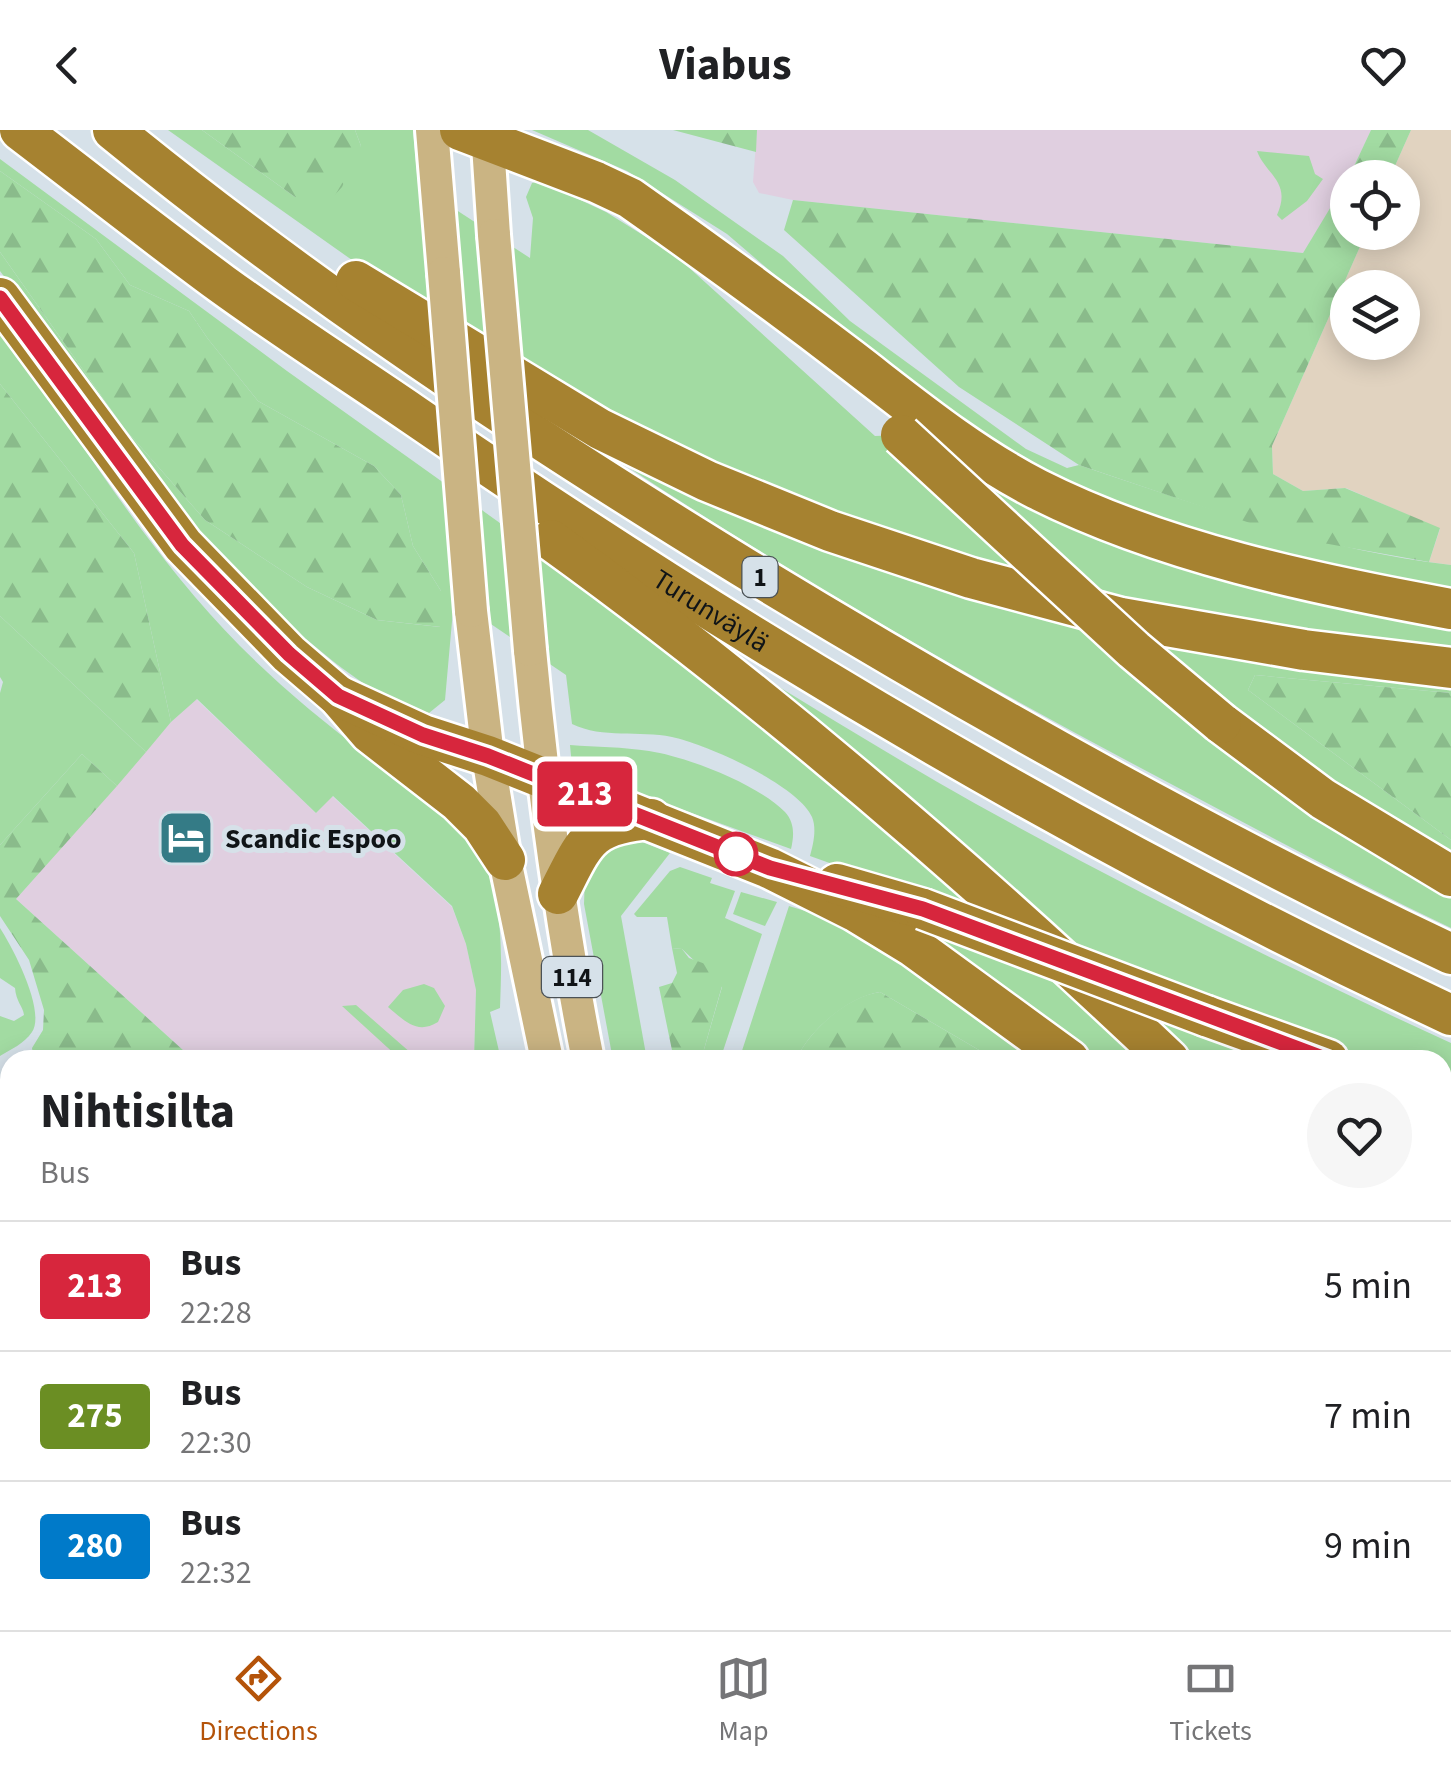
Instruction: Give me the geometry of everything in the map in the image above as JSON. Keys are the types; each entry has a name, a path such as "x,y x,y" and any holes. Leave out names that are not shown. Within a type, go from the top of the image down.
{"highway":[{"name":"Turunväylä","path":"20,130 224,285 569,522 812,674 1084,828 1336,961 1451,1015"},
{"name":"Turunväylä","path":"114,130 197,199 359,317 604,482 840,626 1096,774 1451,954"},
{"path":"122,130 212,182 385,302 600,428 707,481 812,524 972,578 1121,618 1304,650 1451,668"},
{"path":"478,133 630,198 972,451 1037,489 1118,524 1284,574 1451,609"},
{"path":"224,285 440,459 660,618 845,766 1157,1050"},
{"path":"753,290 834,373 1134,650 1221,723 1322,799 1451,876"},
{"path":"0,298 182,545 276,642 338,696 370,733 459,802 482,825 506,860"},
{"path":"338,696 423,735 488,756 770,868 914,947 1054,1050"},
{"path":"558,894 590,837 618,822 651,819"},
{"path":"770,868 923,909 1300,1050"}],"main road":[{"path":"432,130 471,611 488,756"},
{"path":"478,133 494,235 542,777"},
{"name":"114","path":"488,756 545,1050"},
{"name":"114","path":"542,777 586,1050"}],"shaded area":[{"path":"757,130 1371,130 1357,160 1330,160 1330,210 1303,253 793,200 759,193 753,182"},
{"path":"1411,130 1451,130 1451,565 1429,562 1440,529 1346,488 1303,491 1273,474 1272,446 1330,315 1330,360 1420,360 1420,270 1350,270 1358,250 1420,250 1420,160 1398,160"},
{"path":"196,699 316,813 332,796 452,907 466,944 476,990 474,1050 183,1050 16,899 171,722"}],"green space":[{"path":"168,130 202,130 295,197 361,146 355,130 413,130 418,185 530,258 533,218 526,197 532,183 540,181 606,212 675,255 875,436 931,434 965,466 1451,621 1451,654 1270,632 1003,571 771,492 596,410 376,277"},
{"path":"202,130 355,130 361,146 342,187 329,201 295,197"},
{"path":"532,130 588,130 675,180 783,256 850,321 1026,449 1067,468 1079,465 1309,538 1451,565 1451,594 1291,561 1144,514 1014,460 839,330 727,234 627,171"},
{"path":"673,130 757,130 756,152"},
{"path":"1371,130 1411,130 1398,160 1357,160"},
{"path":"1257,151 1309,156 1315,174 1323,179 1307,201 1282,220 1277,215 1280,187"},
{"path":"0,159 287,371 699,665 1136,1050 1075,1050 926,940 931,929 916,894 810,856 812,817 771,779 687,741 660,735 609,733 572,724 566,675 454,599 445,700 429,713 395,701 334,662 262,599 181,511 0,271 0,252 124,428 205,520 307,587 377,620 440,627 441,591 413,546 401,495 374,466 258,401 189,311 130,285 96,239 0,171"},
{"path":"0,171 96,239 130,285 189,311 258,401 374,466 401,495 413,546 441,591 441,627 377,620 307,587 205,520 124,428 0,252"},
{"path":"793,200 1303,253 1330,208 1330,250 1358,250 1350,270 1330,270 1330,315 1272,446 1273,474 1303,491 1345,488 1440,528 1429,562 1323,543 1253,524 1079,465 959,387 784,230"},
{"path":"0,326 143,531 206,609 285,689 435,804 471,841 490,879 499,921 500,1008 490,1012 499,1050 474,1050 476,990 466,944 452,906 333,796 316,813 197,699 171,722 134,553 0,384"},
{"path":"0,384 134,553 171,722 146,752 0,616"},
{"path":"573,430 860,554 1451,676 1451,693 1255,675 1248,690 1451,840 1451,857 1330,779 1251,720 1195,726 1288,794 1451,894 1451,928 1286,845 953,665 723,528"},
{"path":"0,616 146,752 117,786 82,754 0,845 3,682"},
{"path":"728,656 1034,836 1211,928 1451,1043 1451,1050 1174,1050"},
{"path":"1255,675 1451,693 1451,840 1248,690"},
{"path":"570,745 665,754 740,782 785,812 793,830 791,849 592,777 572,766"},
{"path":"82,754 117,786 16,899 183,1050 32,1050 43,1030 44,1010 29,960 0,916 0,845"},
{"path":"632,838 670,853 621,916 645,1050 611,1050 584,904 585,875 598,849"},
{"path":"680,867 735,891 725,918 762,934 723,1050 704,1050 722,987 682,949 672,948 667,917 634,914 670,871"},
{"path":"741,892 777,902 765,926 733,914"},
{"path":"789,906 857,927 1031,1050 979,1050 880,992 843,1008 810,1037 801,1050 742,1050"},
{"path":"0,928 26,980 35,1010 32,1032 9,1050 0,1050 0,1016 14,1021 24,1015 15,988 0,978"},
{"path":"672,948 682,949 689,958 708,965 711,974 720,978 722,986 704,1050 672,1050 659,987 672,983 677,973"},
{"path":"424,984 434,988 445,1006 438,1022 417,1027 388,1007 403,990"},
{"path":"880,992 979,1050 801,1050 831,1016"},
{"path":"356,1005 408,1050 390,1050 342,1006"}],"bus line":[{"name":"213","path":"0,298 182,545 289,654 338,696 423,735 488,756 770,868 923,909 1300,1050"}],"place":[{"name":"Scandic Espoo","path":"186,838"}]}
